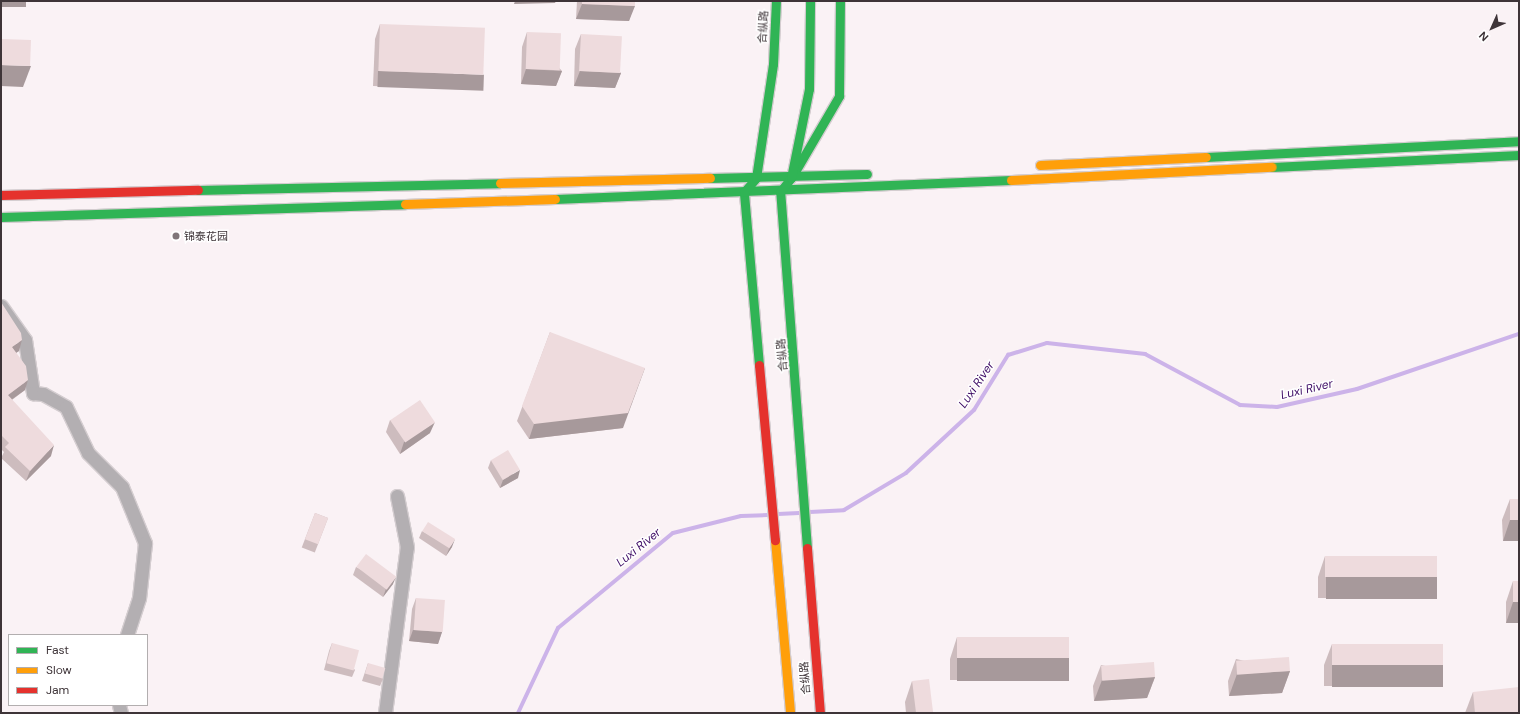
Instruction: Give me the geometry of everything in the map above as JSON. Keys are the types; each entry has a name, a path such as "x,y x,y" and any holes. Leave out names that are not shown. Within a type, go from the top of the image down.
{"street":[{"name":"合纵路","path":"756,178 773,64 776,1"},
{"path":"791,178 809,89 810,1"},
{"path":"780,192 791,178 838,96 840,1"},
{"path":"1029,166 1519,141"},
{"path":"1,217 780,192 1519,156"},
{"path":"1,195 791,178 878,173"},
{"path":"744,192 756,178"},
{"name":"合纵路","path":"744,192 770,456 790,713"},
{"name":"合纵路","path":"780,192 802,453 820,713"},
{"path":"1,306 26,340 34,393 44,394 66,407 88,453 122,487 145,543 139,598 127,634"},
{"path":"385,713 407,547 397,496"}],"building":[{"path":"582,1 635,1 635,6 582,4"},
{"path":"380,24 485,28 483,75 378,71"},
{"path":"527,32 561,33 560,70 526,69"},
{"path":"581,34 622,36 620,73 579,71"},
{"path":"1,39 31,40 30,66 1,65"},
{"path":"1,302 21,333 22,340 12,347 26,366 28,380 8,395 54,445 30,471 5,447 9,443 1,435"},
{"path":"550,332 645,368 628,413 534,424 522,406"},
{"path":"420,400 435,422 405,443 390,420"},
{"path":"508,450 520,470 503,480 491,460"},
{"path":"1510,499 1519,499 1519,520 1510,520"},
{"path":"315,513 328,518 318,544 305,539"},
{"path":"428,522 455,539 449,548 422,531"},
{"path":"366,554 396,577 387,590 356,567"},
{"path":"1325,556 1437,556 1437,577 1325,577"},
{"path":"1513,581 1519,581 1519,602 1513,602"},
{"path":"416,598 445,600 443,632 414,630"},
{"path":"957,637 1069,637 1069,658 957,658"},
{"path":"332,643 359,650 354,671 327,663"},
{"path":"1332,644 1443,644 1443,665 1332,665"},
{"path":"1289,657 1290,671 1237,675 1236,661"},
{"path":"1154,662 1155,677 1102,681 1101,666"},
{"path":"368,663 385,668 382,679 365,674"},
{"path":"929,679 933,713 916,713 912,681"},
{"path":"1519,687 1519,713 1475,713 1473,692"}],"waterway":[{"name":"Luxi River","path":"810,512 844,510 906,473 974,410 1008,355 1047,343 1145,354 1240,405 1277,407 1357,389 1519,334"},
{"name":"Luxi River","path":"778,514 799,513"},
{"name":"Luxi River","path":"518,713 558,628 673,533 741,516 767,515"}],"traffic: fast":[{"path":"759,365 744,192 756,178 773,64 776,1"},
{"path":"807,548 780,192 791,178 809,89 810,1"},
{"path":"796,170 839,96 840,1"},
{"path":"1206,157 1519,141"},
{"path":"1272,167 1519,155"},
{"path":"710,178 867,174"},
{"path":"555,199 1011,180"},
{"path":"198,190 500,183"},
{"path":"1,217 405,204"}],"traffic: slow":[{"path":"1040,165 1206,157"},
{"path":"1011,180 1272,167"},
{"path":"500,183 710,178"},
{"path":"405,204 555,199"},
{"path":"775,540 790,713"}],"traffic: jam":[{"path":"1,195 198,190"},
{"path":"759,365 775,540"},
{"path":"807,548 820,713"}],"place":[{"name":"锦泰花园","path":"176,236"}]}
